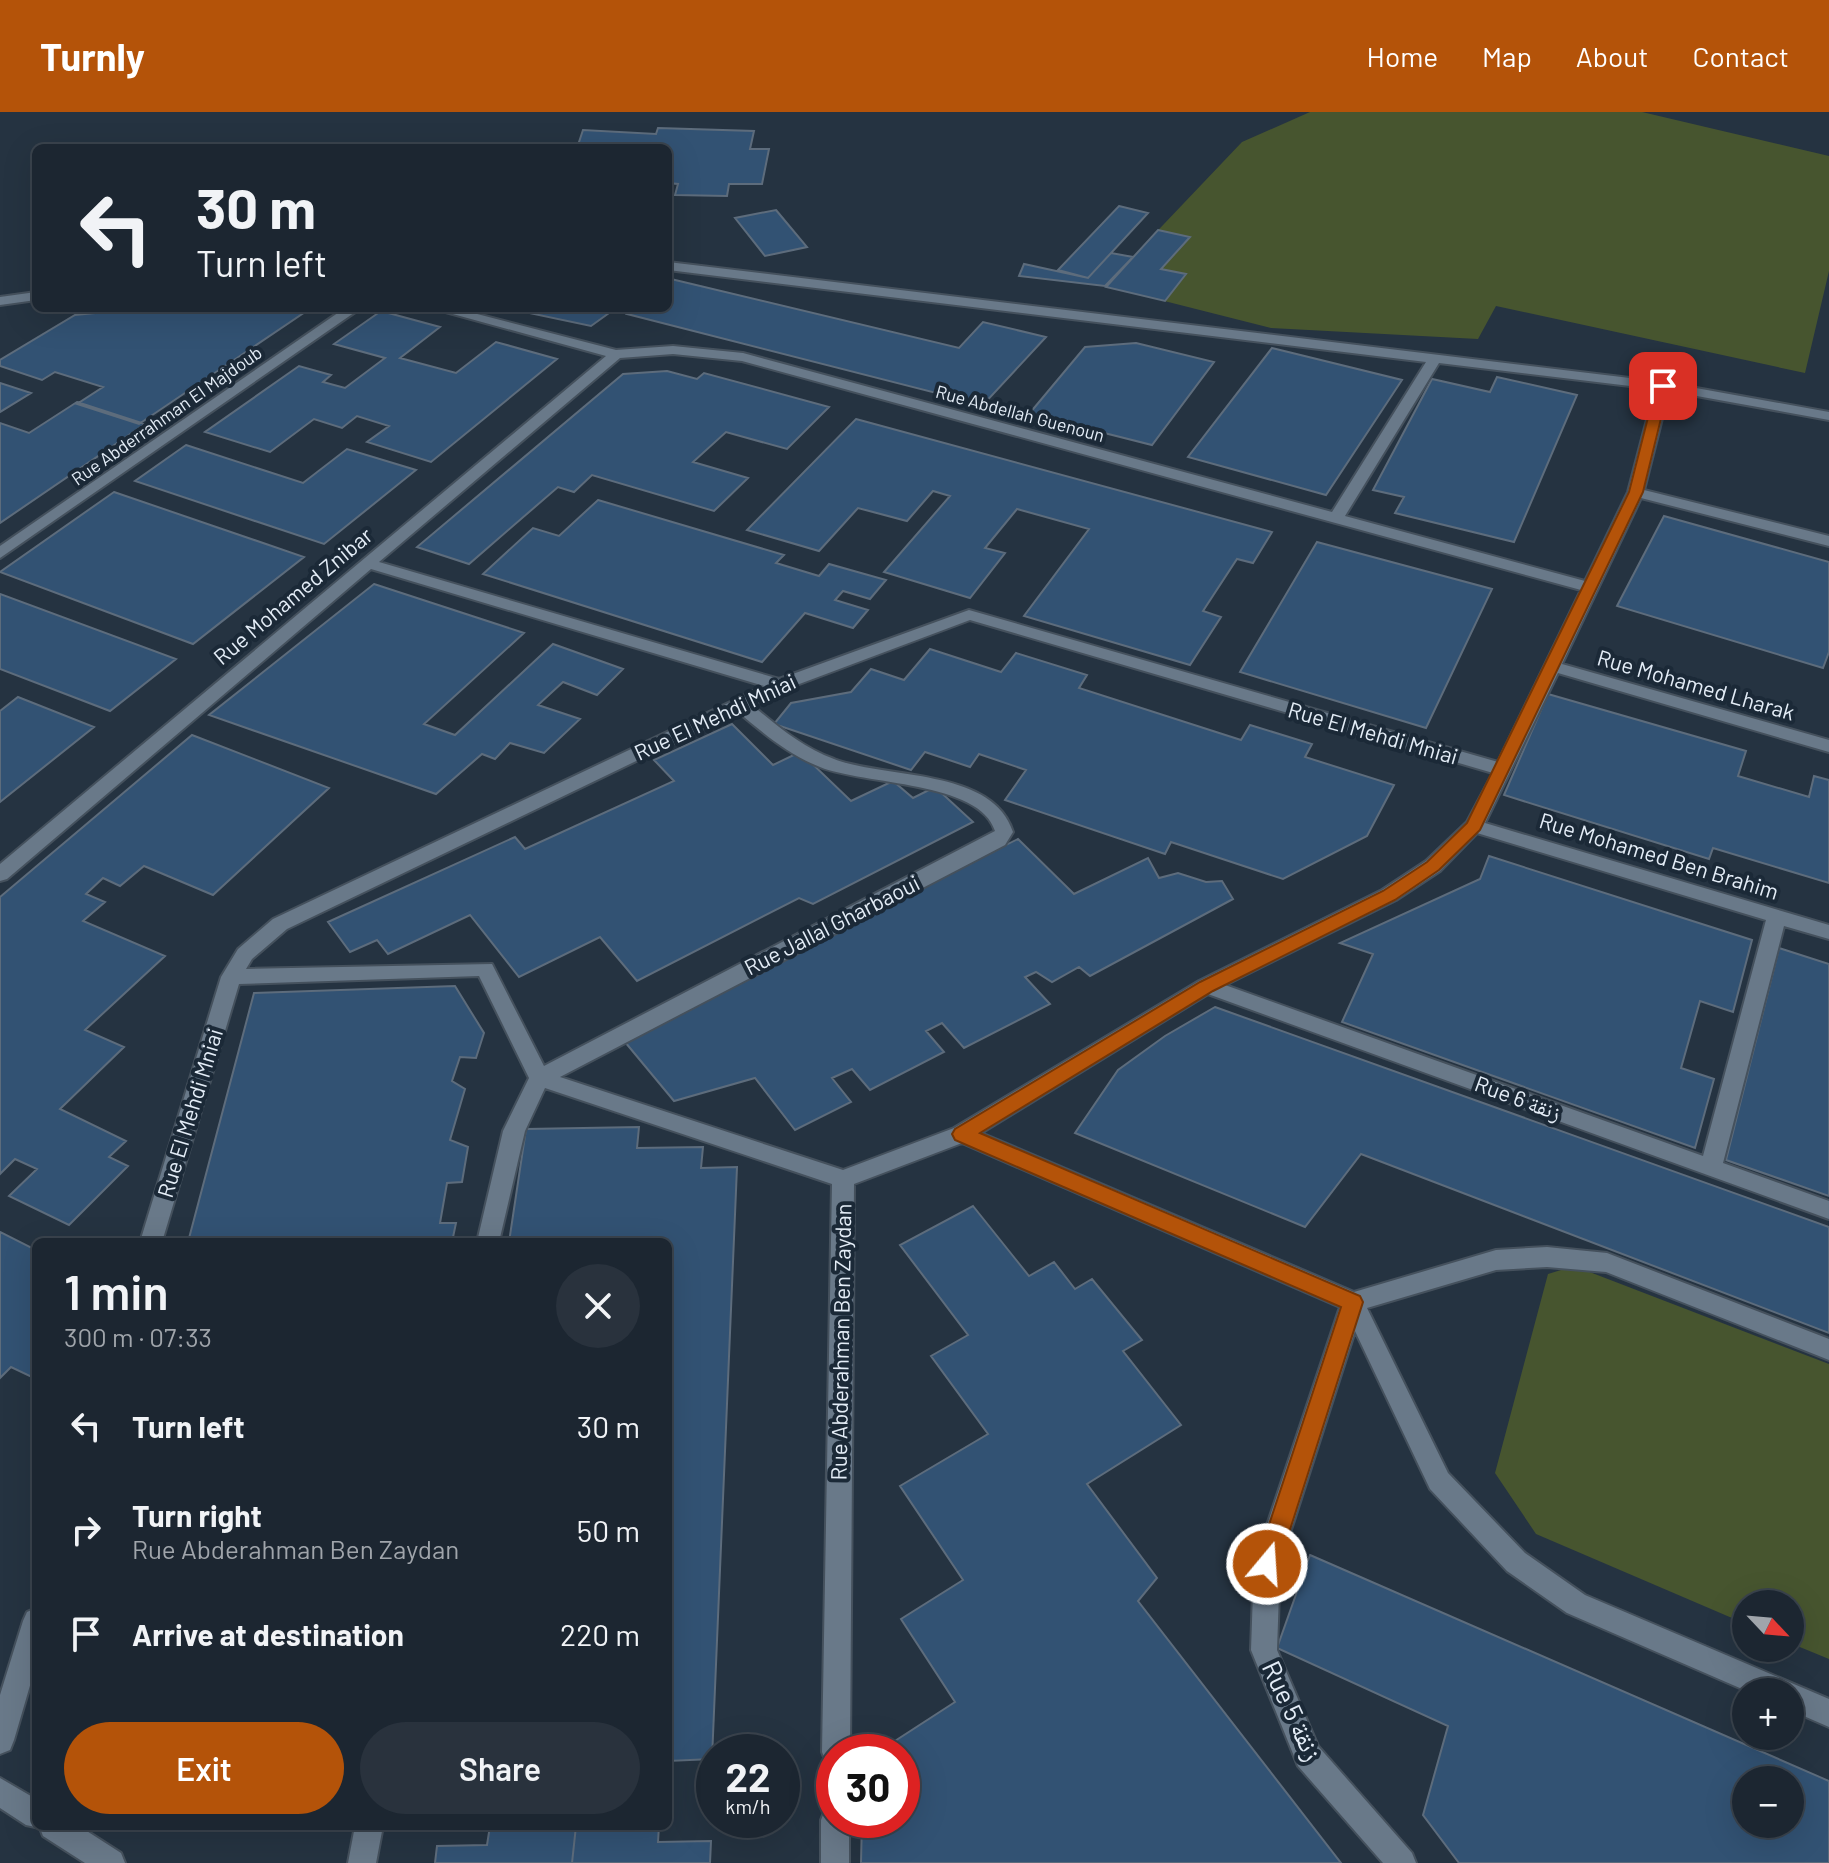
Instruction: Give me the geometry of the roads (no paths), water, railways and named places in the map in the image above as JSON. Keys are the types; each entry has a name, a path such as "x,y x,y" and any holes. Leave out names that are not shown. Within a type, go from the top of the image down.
{"street":[{"path":"672,266 1663,386 1829,416"},
{"path":"0,301 32,297"},
{"name":"Rue Abderrahman El Majdoub","path":"0,553 348,312"},
{"name":"Rue Abdellah Guenoun","path":"453,312 616,354 673,350 743,357 1589,587"},
{"name":"Rue Mohamed Znibar","path":"0,874 616,354"},
{"path":"1336,518 1435,359"},
{"name":"Rue Abderahman Ben Zaydan","path":"836,1734 843,1179 962,1134 1206,986 1389,895 1433,866 1474,826 1503,770 1636,492 1663,386"},
{"path":"1636,492 1829,541"},
{"path":"366,563 780,685"},
{"name":"Rue El Mehdi Mniai","path":"152,1238 231,977 245,954 280,924 780,685 969,615 1503,770"},
{"name":"Rue Mohamed Lharak","path":"1552,666 1829,746"},
{"name":"Rue Jallal Gharbaoui","path":"539,1078 998,840 1004,832 1001,816 992,808 963,794 828,764 773,732 739,704"},
{"name":"Rue Mohamed Ben Brahim","path":"1474,826 1829,932"},
{"path":"1711,1167 1777,916"},
{"path":"231,977 485,969 539,1078 843,1179"},
{"name":"Rue 6 زنقة","path":"1206,986 1829,1210"},
{"path":"489,1238 514,1131 539,1078"},
{"path":"962,1134 1353,1302 1496,1260 1547,1257 1607,1263 1829,1350"},
{"path":"1353,1302 1439,1481 1516,1562 1576,1604 1748,1678"},
{"name":"Rue 5 زنقة","path":"1353,1302 1267,1564 1264,1650 1308,1756 1402,1863"},
{"path":"0,1740 32,1634"},
{"path":"1804,1702 1829,1713"},
{"path":"0,1792 32,1812"},
{"path":"59,1830 111,1863"},
{"path":"362,1863 368,1830"},
{"path":"835,1838 835,1863"}]}
